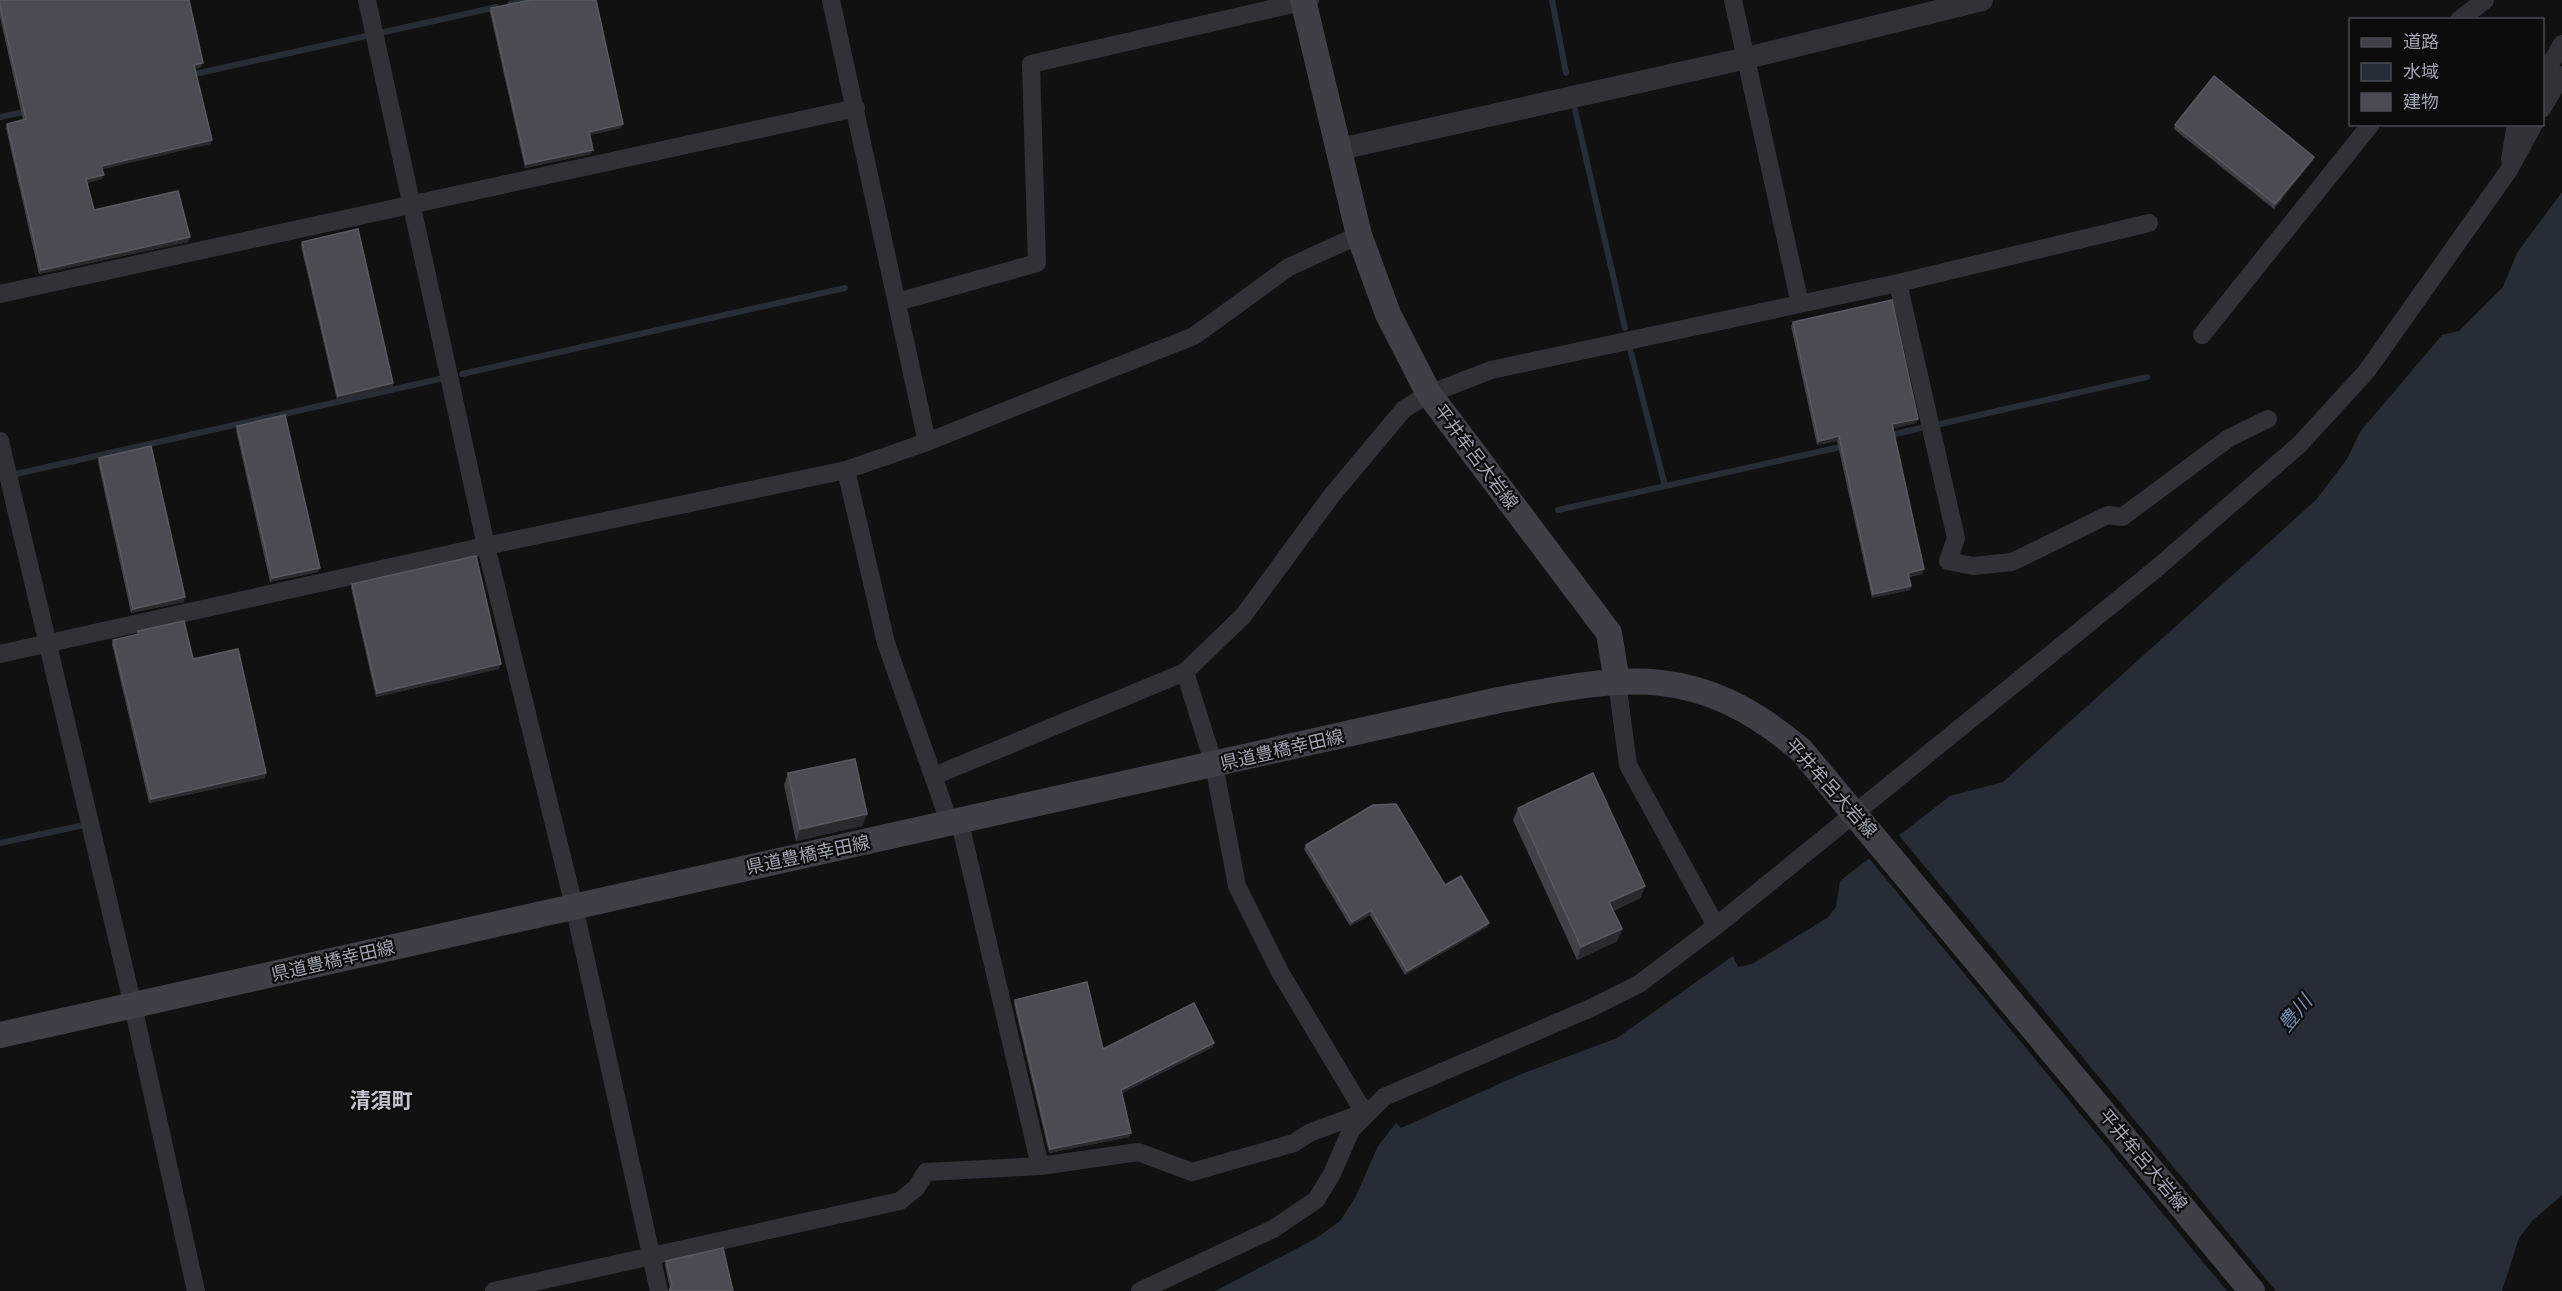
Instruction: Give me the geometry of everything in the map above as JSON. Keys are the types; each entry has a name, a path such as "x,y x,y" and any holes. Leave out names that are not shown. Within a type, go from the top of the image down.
{"main road":[{"name":"平井牟呂大岩線","path":"1305,0 1359,235 1388,314 1428,394 1609,633 1617,682 1657,680 1687,686 1720,697 1773,727 1801,750 2252,1291"},
{"name":"県道豊橋幸田線","path":"0,1035 1499,700 1572,686 1617,682"}],"street":[{"path":"367,0 486,546 574,906 659,1291"},
{"path":"831,0 927,442"},
{"path":"897,302 1037,263 1031,64 1305,0"},
{"path":"1733,0 1800,304"},
{"path":"1340,149 1747,58 1982,0"},
{"path":"2462,18 2485,0"},
{"path":"2544,75 2562,44"},
{"path":"2544,106 2562,75"},
{"path":"0,294 856,108"},
{"path":"2202,335 2369,126"},
{"path":"2509,170 2517,126"},
{"path":"1140,1291 1273,1228 1316,1200 1332,1173 1351,1130 1384,1097 1593,1007 1639,984 1716,927 1857,815 2157,568 2299,445 2366,372 2509,170 2533,126"},
{"path":"934,776 1185,672 1244,616 1332,495 1404,409 1428,394 1491,370 1898,283 2149,223"},
{"path":"0,654 486,546 846,470 927,442 1194,336 1289,267 1359,235"},
{"path":"1898,283 1956,538 1948,561 1973,566 2012,562 2108,515 2122,517 2229,438 2268,419"},
{"path":"0,441 133,1006 196,1291"},
{"path":"846,470 886,643 934,776 955,823 1040,1166"},
{"path":"1185,672 1214,765 1238,886 1280,972 1359,1104 1368,1111"},
{"path":"1617,682 1628,765 1716,927"},
{"path":"494,1291 900,1201 916,1188 926,1172 1040,1166 1138,1152 1192,1172 1235,1162 1294,1143 1309,1133 1368,1111"}],"water":[{"name":"豊川","path":"2562,192 2562,1195 2532,1221 2519,1238 2502,1291 1215,1291 1315,1239 1340,1221 1355,1198 1378,1146 1396,1123 1401,1128 1519,1075 1617,1038 1733,956 1738,967 1752,964 1827,918 1836,907 1840,881 1950,796 2003,782 2316,500 2347,459 2360,432 2442,335 2459,331 2503,287 2517,253"}],"pier":[{"path":"1897,833 2276,1291 2227,1291 1867,856"}],"building":[{"path":"0,0 189,0 203,63 194,65 212,140 101,166 104,175 86,179 94,210 178,191 190,237 41,270 7,124 26,119"},
{"path":"531,0 596,0 623,124 589,132 593,150 526,164 491,8"},
{"path":"2214,76 2314,157 2275,204 2175,125"},
{"path":"358,229 393,383 338,396 302,242"},
{"path":"1892,300 1918,419 1892,424 1924,569 1908,573 1911,586 1873,594 1839,436 1819,441 1793,322"},
{"path":"285,415 320,568 272,578 237,426"},
{"path":"151,446 185,597 133,609 99,458"},
{"path":"476,556 501,664 377,693 352,584"},
{"path":"184,621 193,659 238,649 266,773 151,799 113,640 139,634 138,631"},
{"path":"855,759 867,814 800,829 788,773"},
{"path":"1593,773 1645,886 1609,902 1622,929 1581,947 1518,808"},
{"path":"1396,804 1445,885 1461,876 1489,923 1407,971 1371,910 1352,922 1306,845 1373,805"},
{"path":"1087,982 1103,1049 1194,1003 1214,1043 1121,1090 1131,1133 1050,1149 1015,1000"},
{"path":"723,1248 733,1291 669,1291 672,1285 666,1261"}],"waterway":[{"path":"510,4 530,0"},
{"path":"1552,0 1566,73"},
{"path":"190,75 497,7"},
{"path":"1575,110 1625,328"},
{"path":"0,117 28,111"},
{"path":"462,374 845,288"},
{"path":"1630,349 1665,486"},
{"path":"1940,424 2147,377"},
{"path":"16,474 444,378"},
{"path":"1887,436 1925,427"},
{"path":"1558,510 1845,446"},
{"path":"0,843 84,825"}],"district":[{"name":"清須町","path":"381,1101"}]}
